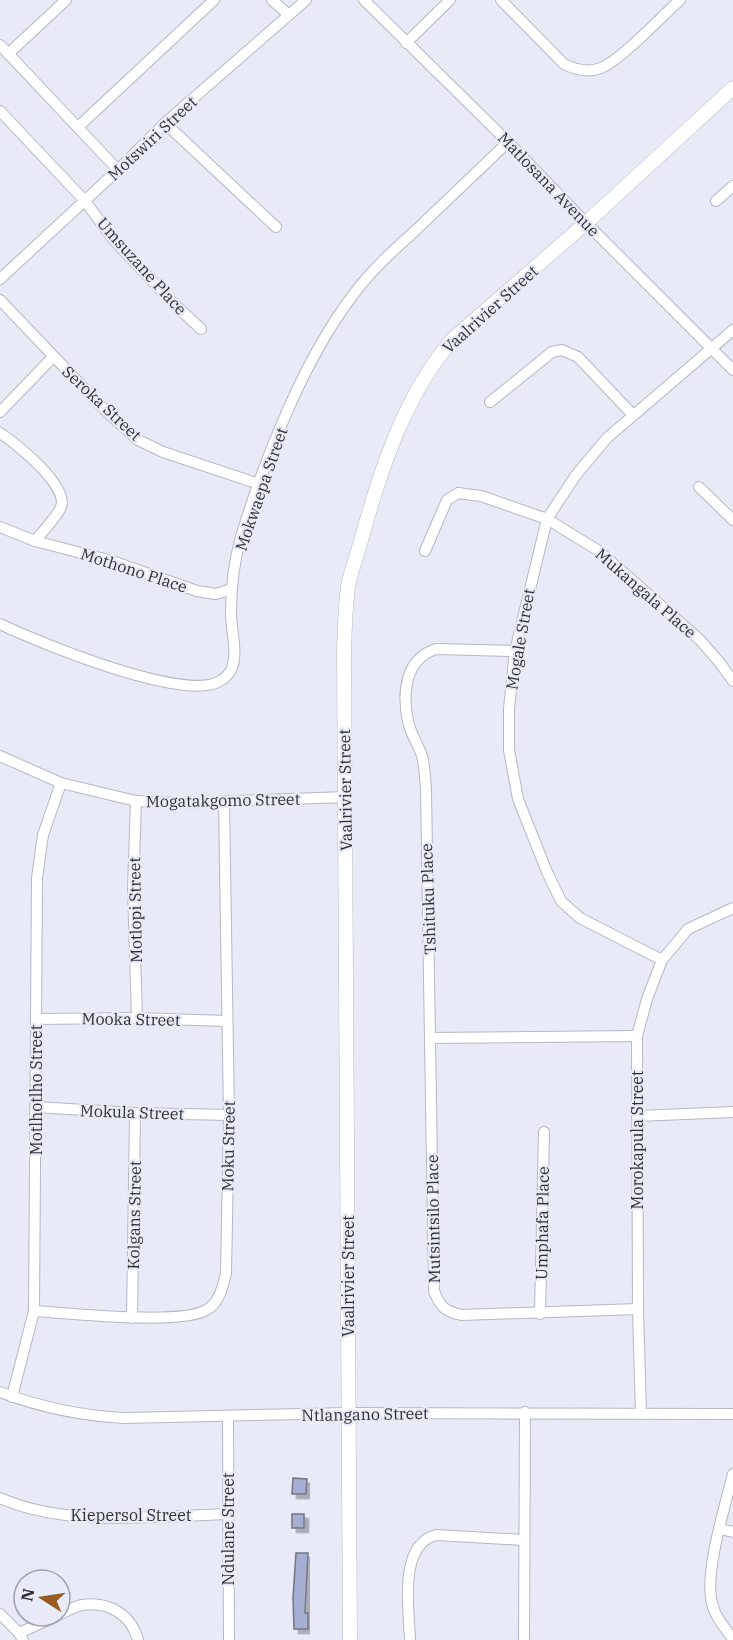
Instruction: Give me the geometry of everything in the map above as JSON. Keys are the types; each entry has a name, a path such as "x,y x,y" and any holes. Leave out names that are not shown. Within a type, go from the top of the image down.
{"street":[{"path":"66,0 4,49 118,170"},
{"path":"78,126 214,0"},
{"path":"272,0 289,15"},
{"name":"Motswiri Street","path":"0,279 118,170 165,123 306,0"},
{"name":"Matlosana Avenue","path":"364,0 733,369"},
{"path":"406,43 450,0"},
{"path":"501,0 564,64 589,71 610,63 680,0"},
{"name":"Vaalrivier Street","path":"350,1640 344,650 346,604 350,581 386,459 417,391 440,354 454,338 586,223 733,88"},
{"name":"Umsuzane Place","path":"0,111 85,201 112,239 201,329"},
{"path":"165,123 276,227"},
{"name":"Mokwaepa Street","path":"0,624 64,652 110,668 193,686 209,686 225,678 231,669 234,656 232,589 241,539 259,484 297,391 336,319 371,272 508,142"},
{"path":"716,201 733,186"},
{"name":"Seroka Street","path":"0,300 105,410 138,440 163,452 259,484"},
{"name":"Mogale Street","path":"662,960 580,918 561,901 547,872 518,799 509,750 509,709 515,651 547,519 591,455 607,438 733,330"},
{"path":"490,402 552,352 562,350 578,357 633,415"},
{"path":"0,412 53,357"},
{"path":"0,432 27,454 61,494 61,507 35,541"},
{"path":"699,487 733,520"},
{"name":"Mukangala Place","path":"425,551 447,500 458,493 481,496 547,519 599,550 700,640 733,681"},
{"name":"Mothono Place","path":"0,527 35,541 94,556 197,591 216,594 232,589"},
{"name":"Tshituku Place","path":"430,1038 426,789 422,757 408,722 406,706 408,676 410,669 420,656 436,649 515,651"},
{"name":"Mogatakgomo Street","path":"0,756 61,783 136,801 224,802 346,796"},
{"name":"Motlhotlho Street","path":"12,1397 34,1311 37,878 43,835 61,783"},
{"name":"Motlopi Street","path":"136,801 133,890 137,1018"},
{"name":"Moku Street","path":"34,1311 132,1317 195,1316 210,1309 219,1297 226,1273 229,1115 224,802"},
{"name":"Morokapula Street","path":"641,1414 638,1309 637,1036 646,999 662,960 688,929 733,908"},
{"name":"Mooka Street","path":"36,1019 137,1018 226,1021"},
{"path":"430,1038 637,1036"},
{"name":"Mutsintsilo Place","path":"430,1038 433,1278 437,1300 442,1307 449,1312 462,1315 638,1309"},
{"name":"Mokula Street","path":"36,1107 135,1113 229,1115"},
{"path":"637,1116 733,1112"},
{"name":"Kolgans Street","path":"132,1317 135,1113"},
{"name":"Umphafa Place","path":"540,1314 544,1132"},
{"name":"Ntlangano Street","path":"0,1392 60,1411 124,1419 349,1413 733,1414"},
{"path":"524,1640 525,1412"},
{"name":"Ndulane Street","path":"228,1417 229,1640"},
{"path":"733,1474 709,1590 716,1614 733,1639"},
{"name":"Kiepersol Street","path":"0,1498 34,1510 72,1516 228,1514"},
{"path":"720,1529 733,1532"},
{"path":"410,1640 411,1562 419,1544 436,1534 524,1540"},
{"path":"72,1609 80,1605 110,1606 129,1622 138,1640"},
{"path":"0,1614 21,1637 36,1628"}],"building":[{"path":"293,1478 307,1479 306,1494 292,1494"},
{"path":"292,1514 304,1514 304,1528 292,1528"},
{"path":"296,1553 308,1553 305,1613 308,1613 308,1629 294,1629 293,1598"}]}
